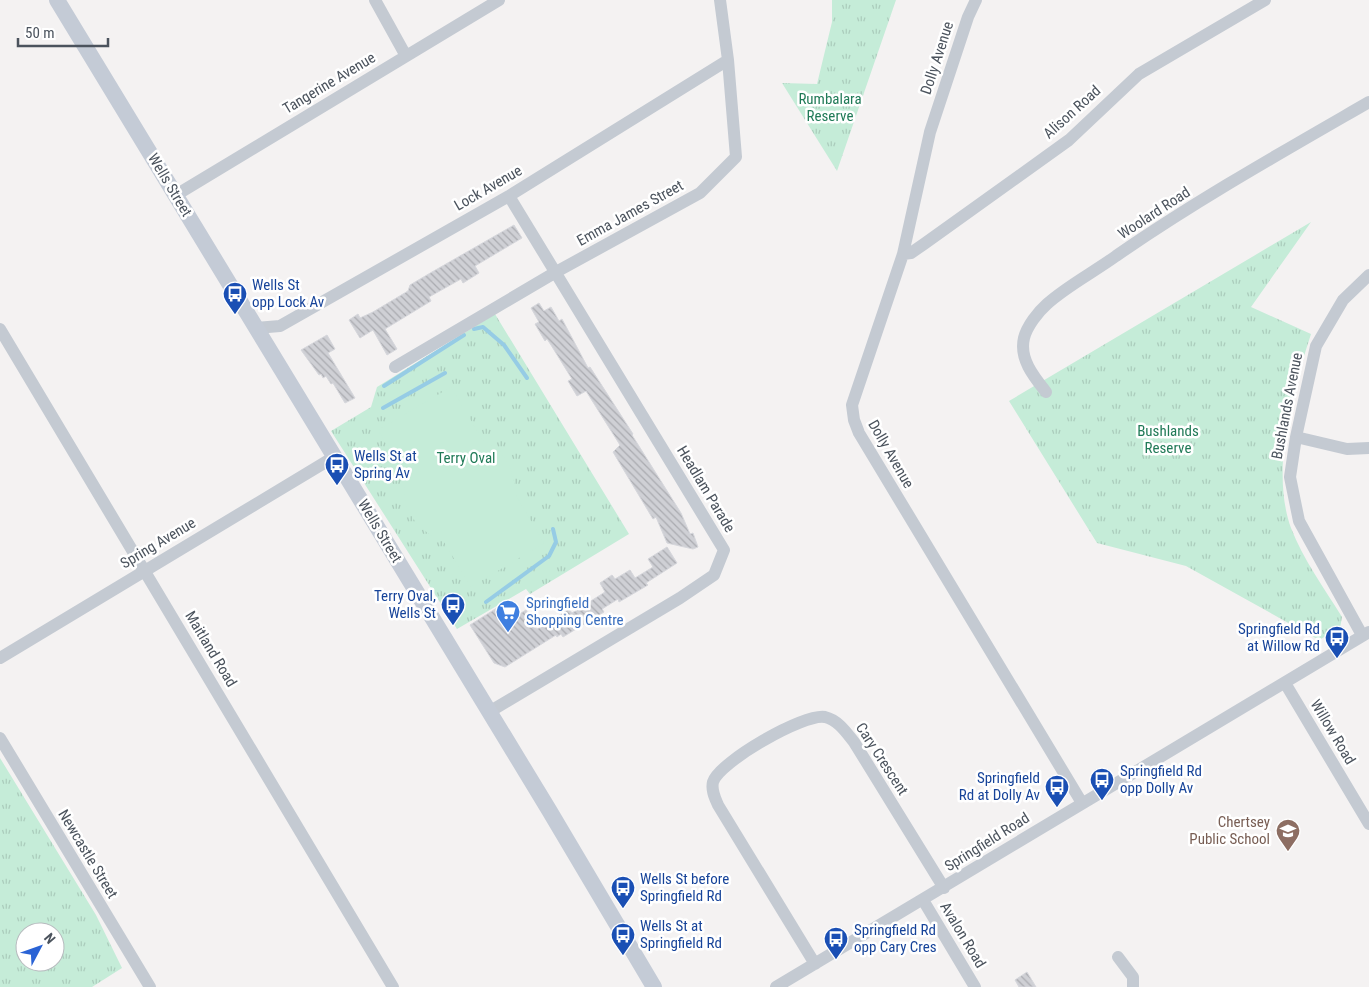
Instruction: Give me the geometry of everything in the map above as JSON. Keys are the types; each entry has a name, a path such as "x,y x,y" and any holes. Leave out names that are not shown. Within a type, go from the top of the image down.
{"street":[{"name":"Wells Street","path":"58,0 654,987"},
{"path":"375,0 406,56"},
{"name":"Tangerine Avenue","path":"176,195 498,0"},
{"name":"Emma James Street","path":"395,367 556,272 700,193 736,157 728,60 720,0"},
{"name":"Dolly Avenue","path":"976,0 968,17 930,132 903,254 852,405 858,433 1082,803"},
{"name":"Alison Road","path":"903,254 910,253 924,244 1069,140 1138,74 1266,0"},
{"name":"Lock Avenue","path":"256,328 280,326 509,196 728,60"},
{"name":"Woolard Road","path":"1046,392 1032,374 1023,354 1024,338 1034,319 1048,304 1157,229 1263,163 1369,102"},
{"name":"Headlam Parade","path":"489,712 680,598 714,575 724,550 509,196"},
{"name":"Bushlands Avenue","path":"1366,634 1299,521 1290,477 1296,437 1316,346 1343,300 1369,275"},
{"name":"Maitland Road","path":"0,329 393,987"},
{"path":"1296,437 1347,449 1369,448"},
{"name":"Spring Avenue","path":"0,658 334,457"},
{"name":"Springfield Road","path":"776,987 1366,634"},
{"name":"Willow Road","path":"1285,684 1369,824"},
{"name":"Cary Crescent","path":"815,964 718,805 713,783 717,774 744,753 791,726 810,718 824,717 840,725 854,742 944,888"},
{"name":"Newcastle Street","path":"0,738 150,987"},
{"name":"Avalon Road","path":"923,900 976,987"},
{"path":"1118,957 1133,977 1133,987"}],"green space":[{"name":"Rumbalara Reserve","path":"832,0 896,0 837,171 782,83 817,84 832,22"},
{"name":"Bushlands Reserve","path":"1311,222 1251,307 1311,334 1297,380 1286,430 1283,481 1285,505 1296,540 1342,617 1340,628 1319,640 1186,566 1097,543 1009,401"},
{"name":"Terry Oval","path":"495,314 629,534 530,594 526,589 457,629 331,431 371,407 377,387"},
{"path":"451,387 482,439 498,449 509,464 514,481 514,492 544,543 471,587 444,542 430,535 416,523 407,507 404,489 406,478 378,430"},
{"path":"0,758 96,915 122,968 92,987 0,987"}],"building":[{"path":"514,225 522,238 475,266 479,273 463,283 461,279 429,297 431,301 385,329 397,349 387,355 373,330 360,338 349,320 358,314 360,318 373,312 408,291 410,285"},
{"path":"539,303 544,311 551,307 559,321 562,319 588,368 590,367 633,434 681,513 690,534 693,533 698,547 693,549 667,543 656,517 653,519 613,452 620,445 586,391 577,396 568,381 572,379 547,339 545,341 535,324 539,322 531,308"},
{"path":"327,335 335,349 328,353 355,398 345,403 333,383 331,384 326,376 323,378 321,374 319,375 301,350"},
{"path":"667,547 677,563 646,583 648,585 619,602 618,599 602,609 604,612 563,637 561,634 557,637 556,635 505,667 494,663 470,625 500,606 508,621 526,610 537,629 569,609 572,613 605,592 600,583 612,575 615,579 630,570 635,578 653,567 648,559"},
{"path":"1027,972 1036,987 1019,987 1015,980"}],"waterway":[{"path":"474,329 483,327 504,345 527,378"},
{"path":"384,386 464,335"},
{"path":"383,408 445,373"},
{"path":"486,602 549,556 556,542 553,529"}],"place":[{"name":"Wells St opp Lock Av","path":"235,315"},
{"name":"Wells St at Spring Av","path":"337,486"},
{"name":"Terry Oval, Wells St","path":"453,626"},
{"name":"Springfield Shopping Centre","path":"508,633"},
{"name":"Springfield Rd at Willow Rd","path":"1337,659"},
{"name":"Springfield Rd opp Dolly Av","path":"1102,801"},
{"name":"Springfield Rd at Dolly Av","path":"1057,808"},
{"name":"Chertsey Public School","path":"1288,852"},
{"name":"Wells St before Springfield Rd","path":"623,909"},
{"name":"Wells St at Springfield Rd","path":"623,956"},
{"name":"Springfield Rd opp Cary Cres","path":"836,960"}]}
